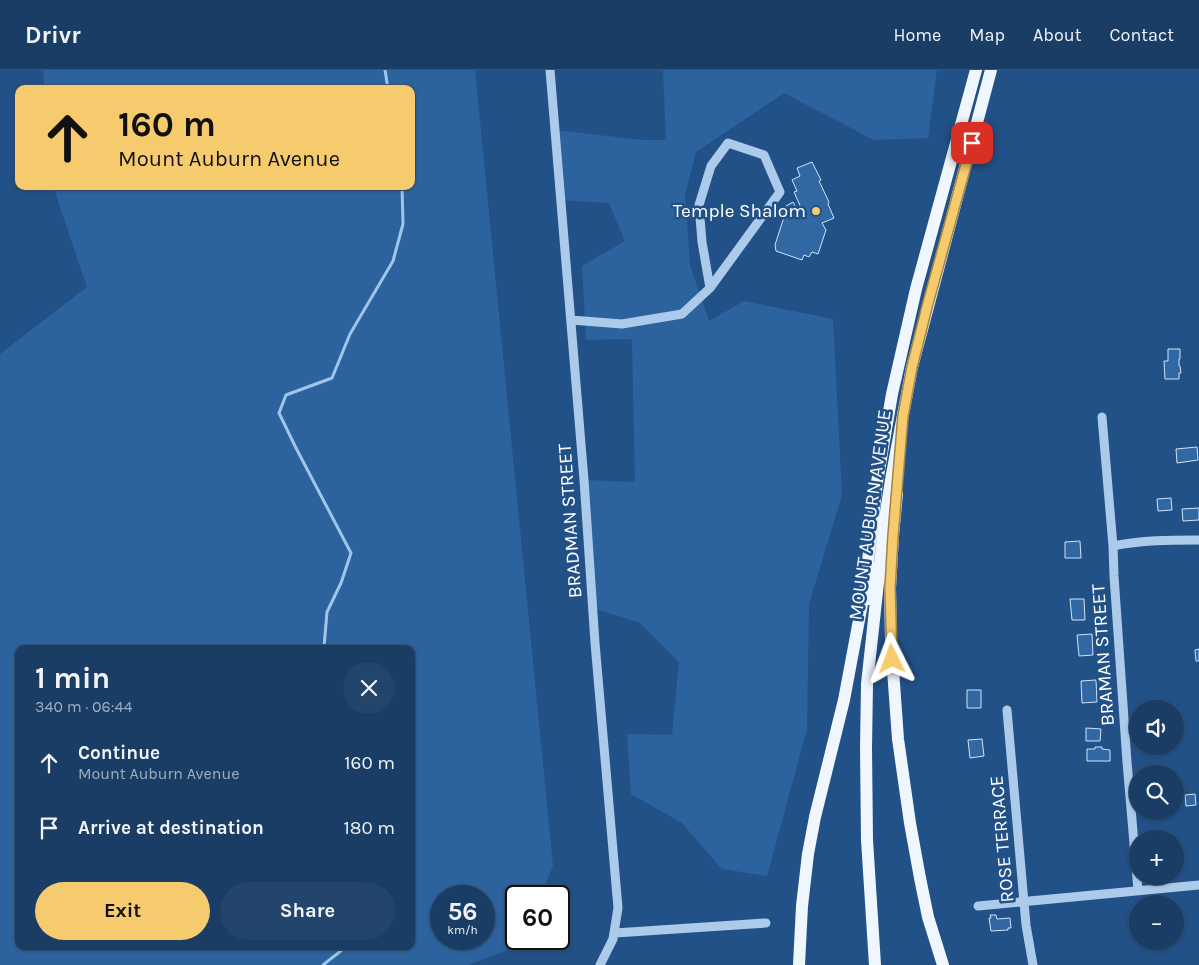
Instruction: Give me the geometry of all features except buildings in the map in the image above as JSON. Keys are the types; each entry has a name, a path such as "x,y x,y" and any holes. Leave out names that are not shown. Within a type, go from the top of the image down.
{"main road":[{"name":"MOUNT AUBURN AVENUE","path":"870,646 868,561 877,482 892,394 916,289 976,70"},
{"name":"MOUNT AUBURN AVENUE","path":"875,965 867,822 867,684 885,518 912,367 992,70"},
{"path":"903,416 890,588 894,691 898,739 910,823 928,917 943,965"},
{"path":"799,965 802,906 808,854 815,817 844,700 863,602 868,561"}],"street":[{"name":"BRADMAN STREET","path":"550,70 618,908 615,933 600,965"},
{"path":"570,320 622,324 682,314 710,288 780,192 764,156 728,143 711,166 699,204 702,242 710,288"},
{"name":"BRAMAN STREET","path":"1102,417 1113,546 1126,753 1138,890"},
{"path":"1113,546 1149,540 1199,540"},
{"name":"ROSE TERRACE","path":"1007,710 1026,925 1033,965"},
{"path":"978,906 1199,885"},
{"path":"615,933 766,923"}],"shaded area":[{"path":"43,70 475,70 553,866 545,885 505,885 505,950 507,950 468,965 0,965 0,354 87,287 54,190 415,190 415,85 44,85"},
{"path":"663,70 937,70 928,138 874,140 784,93 696,152 685,195 690,265 709,321 744,301 833,319 842,495 809,604 807,729 767,876 722,869 682,823 631,794 627,734 672,735 679,662 640,623 593,608 584,480 635,482 632,339 586,340 582,266 625,241 609,203 561,200 555,130 642,140 666,140"}],"waterway":[{"path":"385,70 387,85"},
{"path":"324,645 327,612 341,583 351,553 279,413 286,395 332,378 350,334 393,261 403,224 402,190"},
{"path":"323,965 342,950"}],"place":[{"name":"Temple Shalom","path":"816,211"}],"route":[{"path":"892,659 890,588 903,416 912,367 927,307 972,143"}]}
